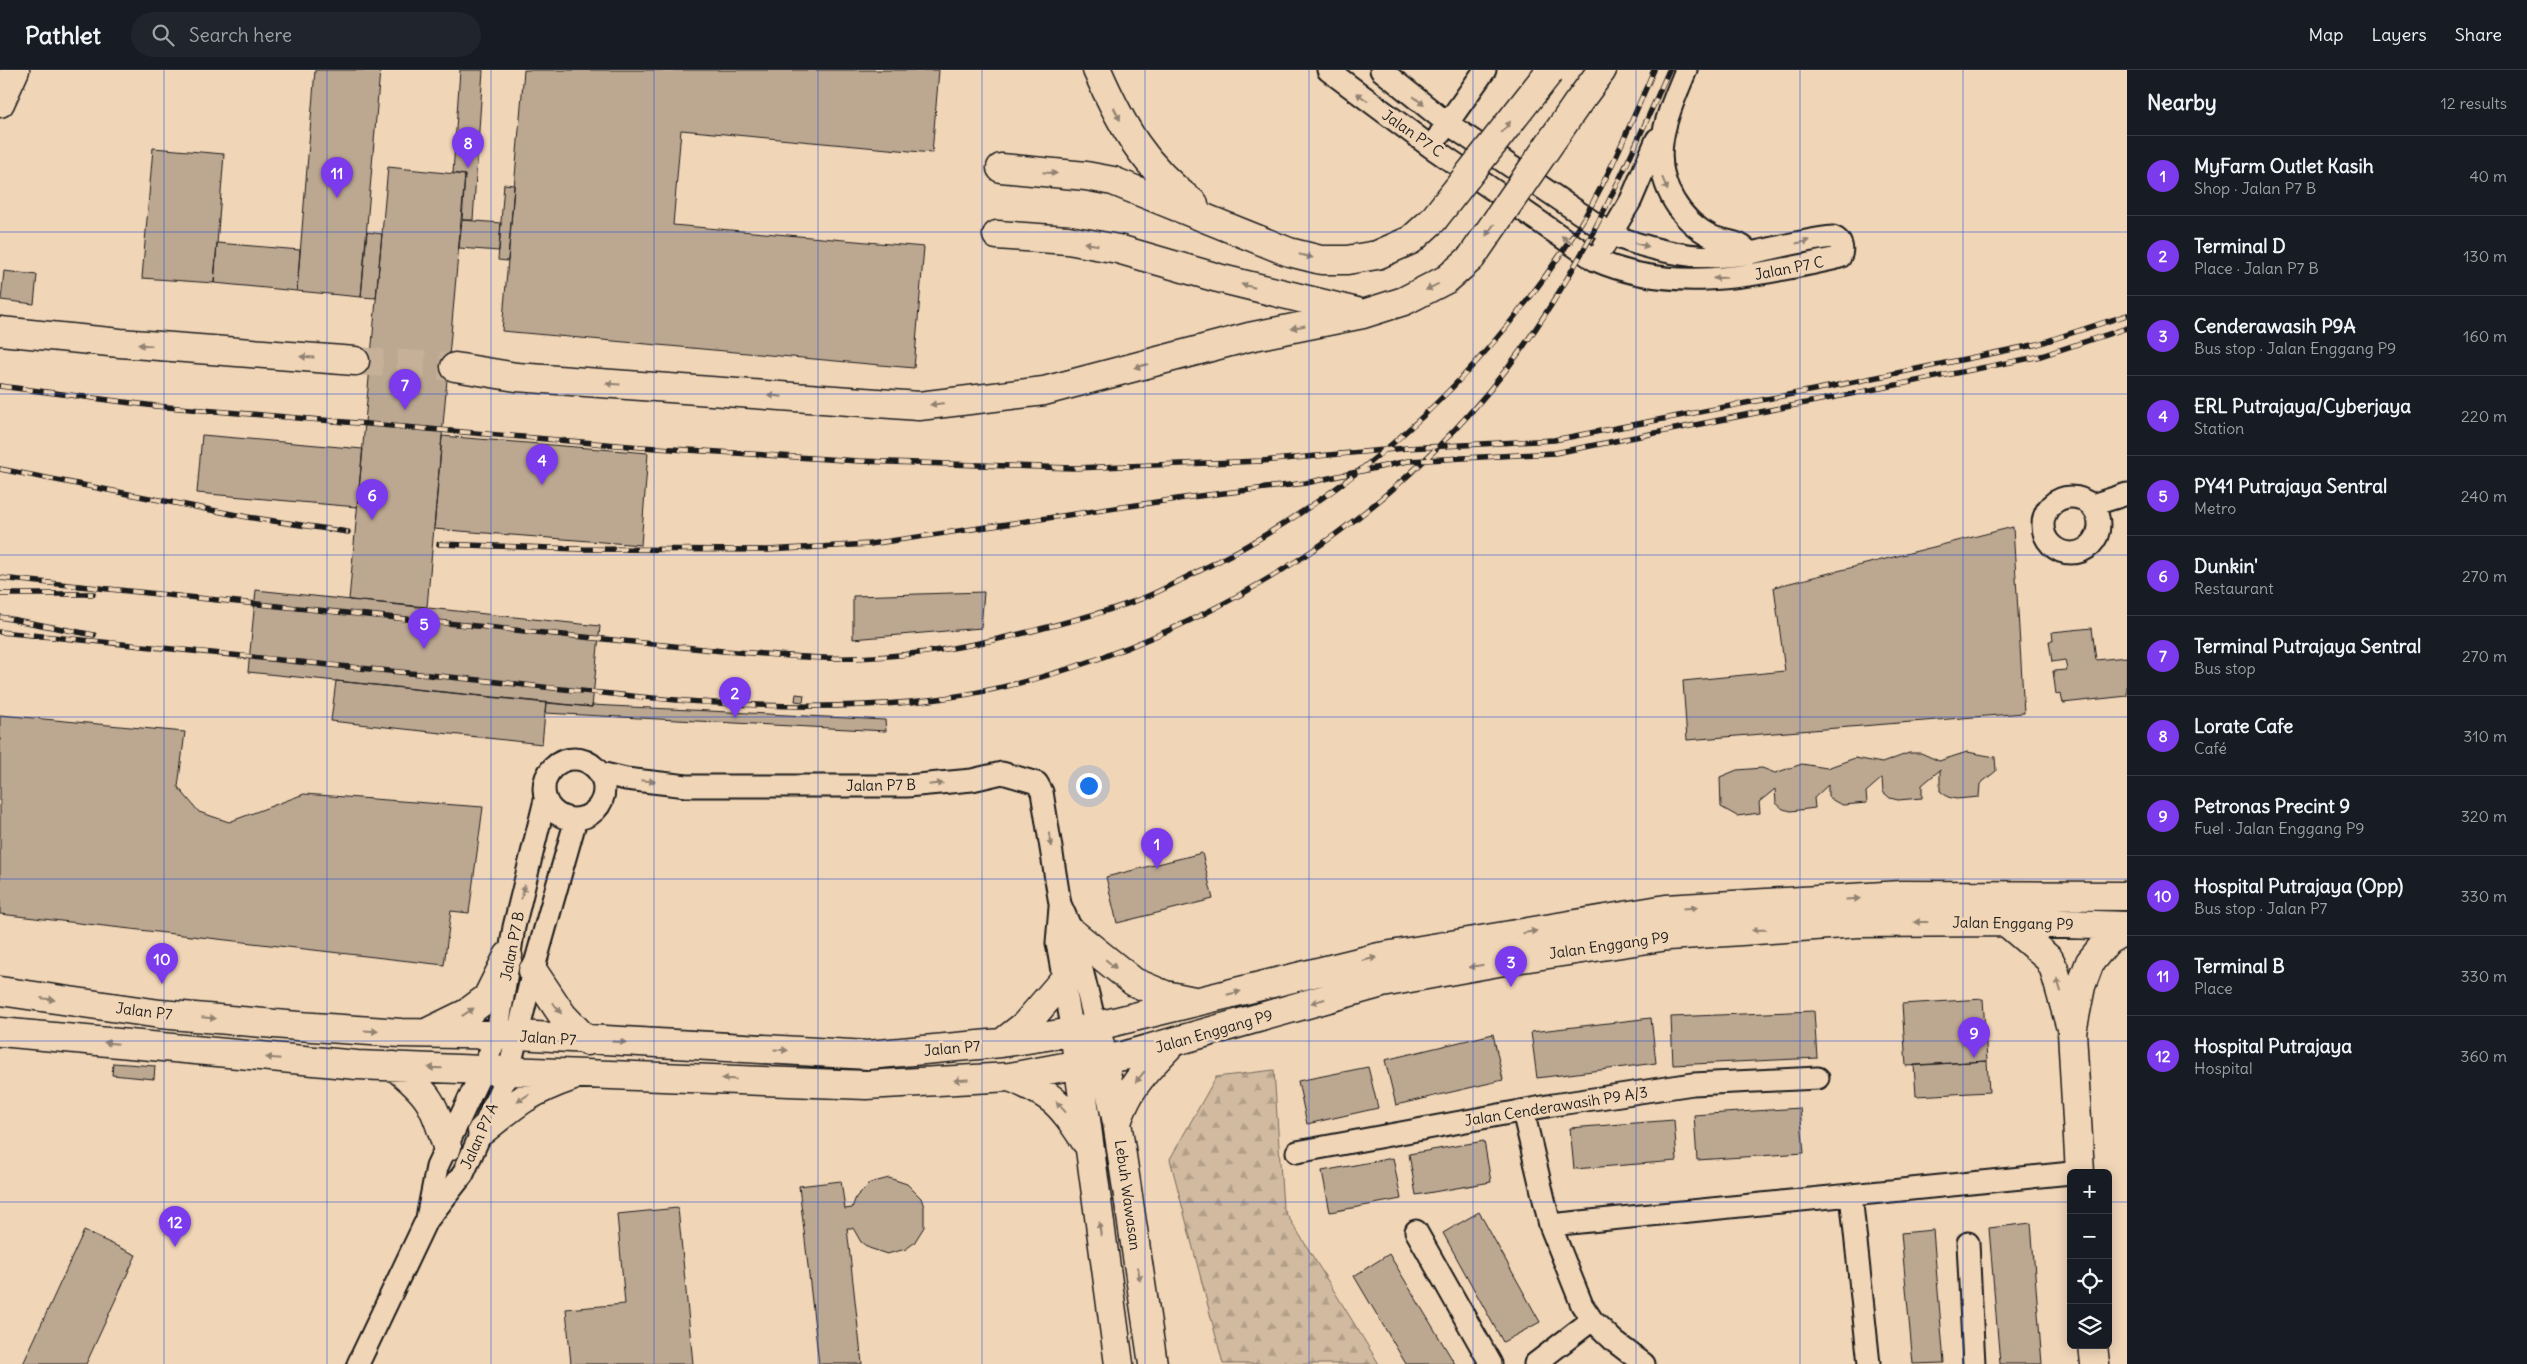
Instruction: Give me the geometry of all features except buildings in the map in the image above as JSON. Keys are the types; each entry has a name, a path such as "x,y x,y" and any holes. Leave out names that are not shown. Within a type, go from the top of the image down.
{"main road":[{"path":"0,102 15,70"},
{"path":"1097,70 1130,138 1151,165 1174,189 1200,208 1244,232"},
{"path":"1002,168 1086,176 1113,181 1244,232 1289,252 1321,260 1347,260 1377,255 1411,240 1433,220 1551,70"},
{"path":"1578,104 1594,70"},
{"path":"456,367 516,377 919,406 1044,391 1249,337 1363,314 1404,301 1447,279 1471,258 1602,70"},
{"path":"997,234 1068,240 1118,249 1218,278 1363,314"},
{"path":"0,331 111,342 355,361"},
{"name":"Jalan Enggang P9","path":"1197,1002 1379,957 1666,910 1901,895 2127,896"},
{"path":"2006,922 2049,959 2054,969 2072,1032 2080,1169"},
{"name":"Jalan Enggang P9","path":"1010,1077 1124,1056 1382,983 1516,959 1649,939 1857,923 2006,922 2127,928"},
{"path":"2072,1032 2081,986 2090,962 2107,941 2127,928"},
{"path":"1073,933 1134,982 1165,995 1197,1002"},
{"path":"425,1033 467,1013 487,998 508,956"},
{"path":"533,971 563,1016 587,1040"},
{"path":"1001,1043 1025,1025 1062,982"},
{"name":"Jalan P7","path":"0,991 160,1014 298,1026 425,1033 507,1035 868,1055 1001,1043 1084,1030 1197,1002"},
{"name":"Lebuh Wawasan","path":"1084,1030 1092,1061 1117,1122 1153,1364"},
{"name":"Jalan P7","path":"0,1032 357,1065 866,1085 1010,1077"},
{"path":"1117,1122 1124,1102 1136,1081 1173,1042"},
{"name":"Lebuh Wawasan","path":"1092,1061 1089,1146 1119,1364"},
{"path":"394,1066 421,1087 436,1113 447,1147"},
{"path":"482,1131 519,1100 541,1087 584,1073"},
{"path":"1010,1077 1047,1093 1062,1106 1089,1146"},
{"path":"2093,1349 2094,1364"}],"street":[{"name":"Jalan P7 C","path":"1328,70 1431,147 1596,260 1619,270 1647,277 1686,280 1751,276 1840,257 1842,252 1840,243 1833,237 1749,253 1716,256 1686,254 1636,244 1612,234 1448,124 1381,70"},
{"path":"1431,147 1485,70"},
{"path":"1596,260 1631,200 1686,70"},
{"path":"1671,106 1663,130 1660,156 1662,176 1669,193 1681,213 1698,228 1713,237 1741,245 1749,253 1751,276"},
{"path":"2092,505 2127,494"},
{"name":"Jalan P7 B","path":"507,1035 508,956 546,800 544,784 549,771 559,762 572,759 585,760 600,773 626,779 687,786 907,786 972,780 1002,773 1037,783 1042,792 1060,904 1056,944 1062,982 1084,1030"},
{"path":"546,800 549,807 561,816 576,819 587,816 597,808 603,798 604,785 600,773"},
{"name":"Jalan P7 B","path":"507,1035 533,971 576,819"},
{"name":"Jalan P7 B","path":"1060,904 1073,933 1084,1030"},
{"path":"496,1070 507,1035"},
{"name":"Jalan P7 A","path":"358,1364 425,1223 464,1174 482,1131 496,1070"},
{"name":"Jalan P7 A","path":"425,1223 437,1167 447,1147 496,1070"},
{"name":"Jalan Cenderawasih P9 A/3","path":"1297,1152 1523,1111 1693,1084 1818,1078"},
{"path":"1523,1111 1550,1226 1582,1305 1592,1320 1615,1342 1644,1364"},
{"path":"1550,1226 2067,1173"},
{"path":"1851,1195 1869,1364"},
{"path":"1416,1231 1491,1364"},
{"path":"1968,1243 1974,1364"},
{"path":"1536,1364 1592,1320"}],"green space":[{"path":"1274,1070 1283,1208 1379,1364 1223,1364 1170,1159 1216,1077"}],"tunnel":[{"path":"355,361 455,367"}],"railway":[{"path":"0,578 723,651 824,658 900,655 975,644 1110,610 1153,594 1197,572 1255,541 1310,507 1362,469 1410,428 1456,383 1499,336 1539,285 1576,231 1608,172 1654,70"},
{"path":"0,632 641,697 749,705 857,705 939,699 1022,682 1103,657 1184,623 1236,597 1287,567 1336,534 1382,498 1426,459 1467,417 1531,336 1576,263 1616,187 1669,70"},
{"path":"0,386 155,406 641,447 859,461 1073,468 1262,461 1407,448 1554,440 1834,386 2038,344 2127,315"},
{"path":"439,544 579,549 768,550 870,544 1191,497 1306,483 1408,461 1555,453 2041,356 2127,328"},
{"path":"0,469 247,517 348,532"},
{"path":"0,594 93,594"},
{"path":"0,617 94,635"}],"place":[{"name":"Lorate Cafe","path":"468,168"},
{"name":"Terminal B","path":"337,198"},
{"name":"Terminal Putrajaya Sentral","path":"405,410"},
{"name":"ERL Putrajaya/Cyberjaya","path":"542,485"},
{"name":"Dunkin'","path":"372,520"},
{"name":"PY41 Putrajaya Sentral","path":"424,649"},
{"name":"Terminal D","path":"735,718"},
{"name":"MyFarm Outlet Kasih","path":"1157,869"},
{"name":"Hospital Putrajaya (Opp)","path":"162,984"},
{"name":"Cenderawasih P9A","path":"1511,987"},
{"name":"Petronas Precint 9","path":"1974,1058"},
{"name":"Hospital Putrajaya","path":"175,1247"}]}
